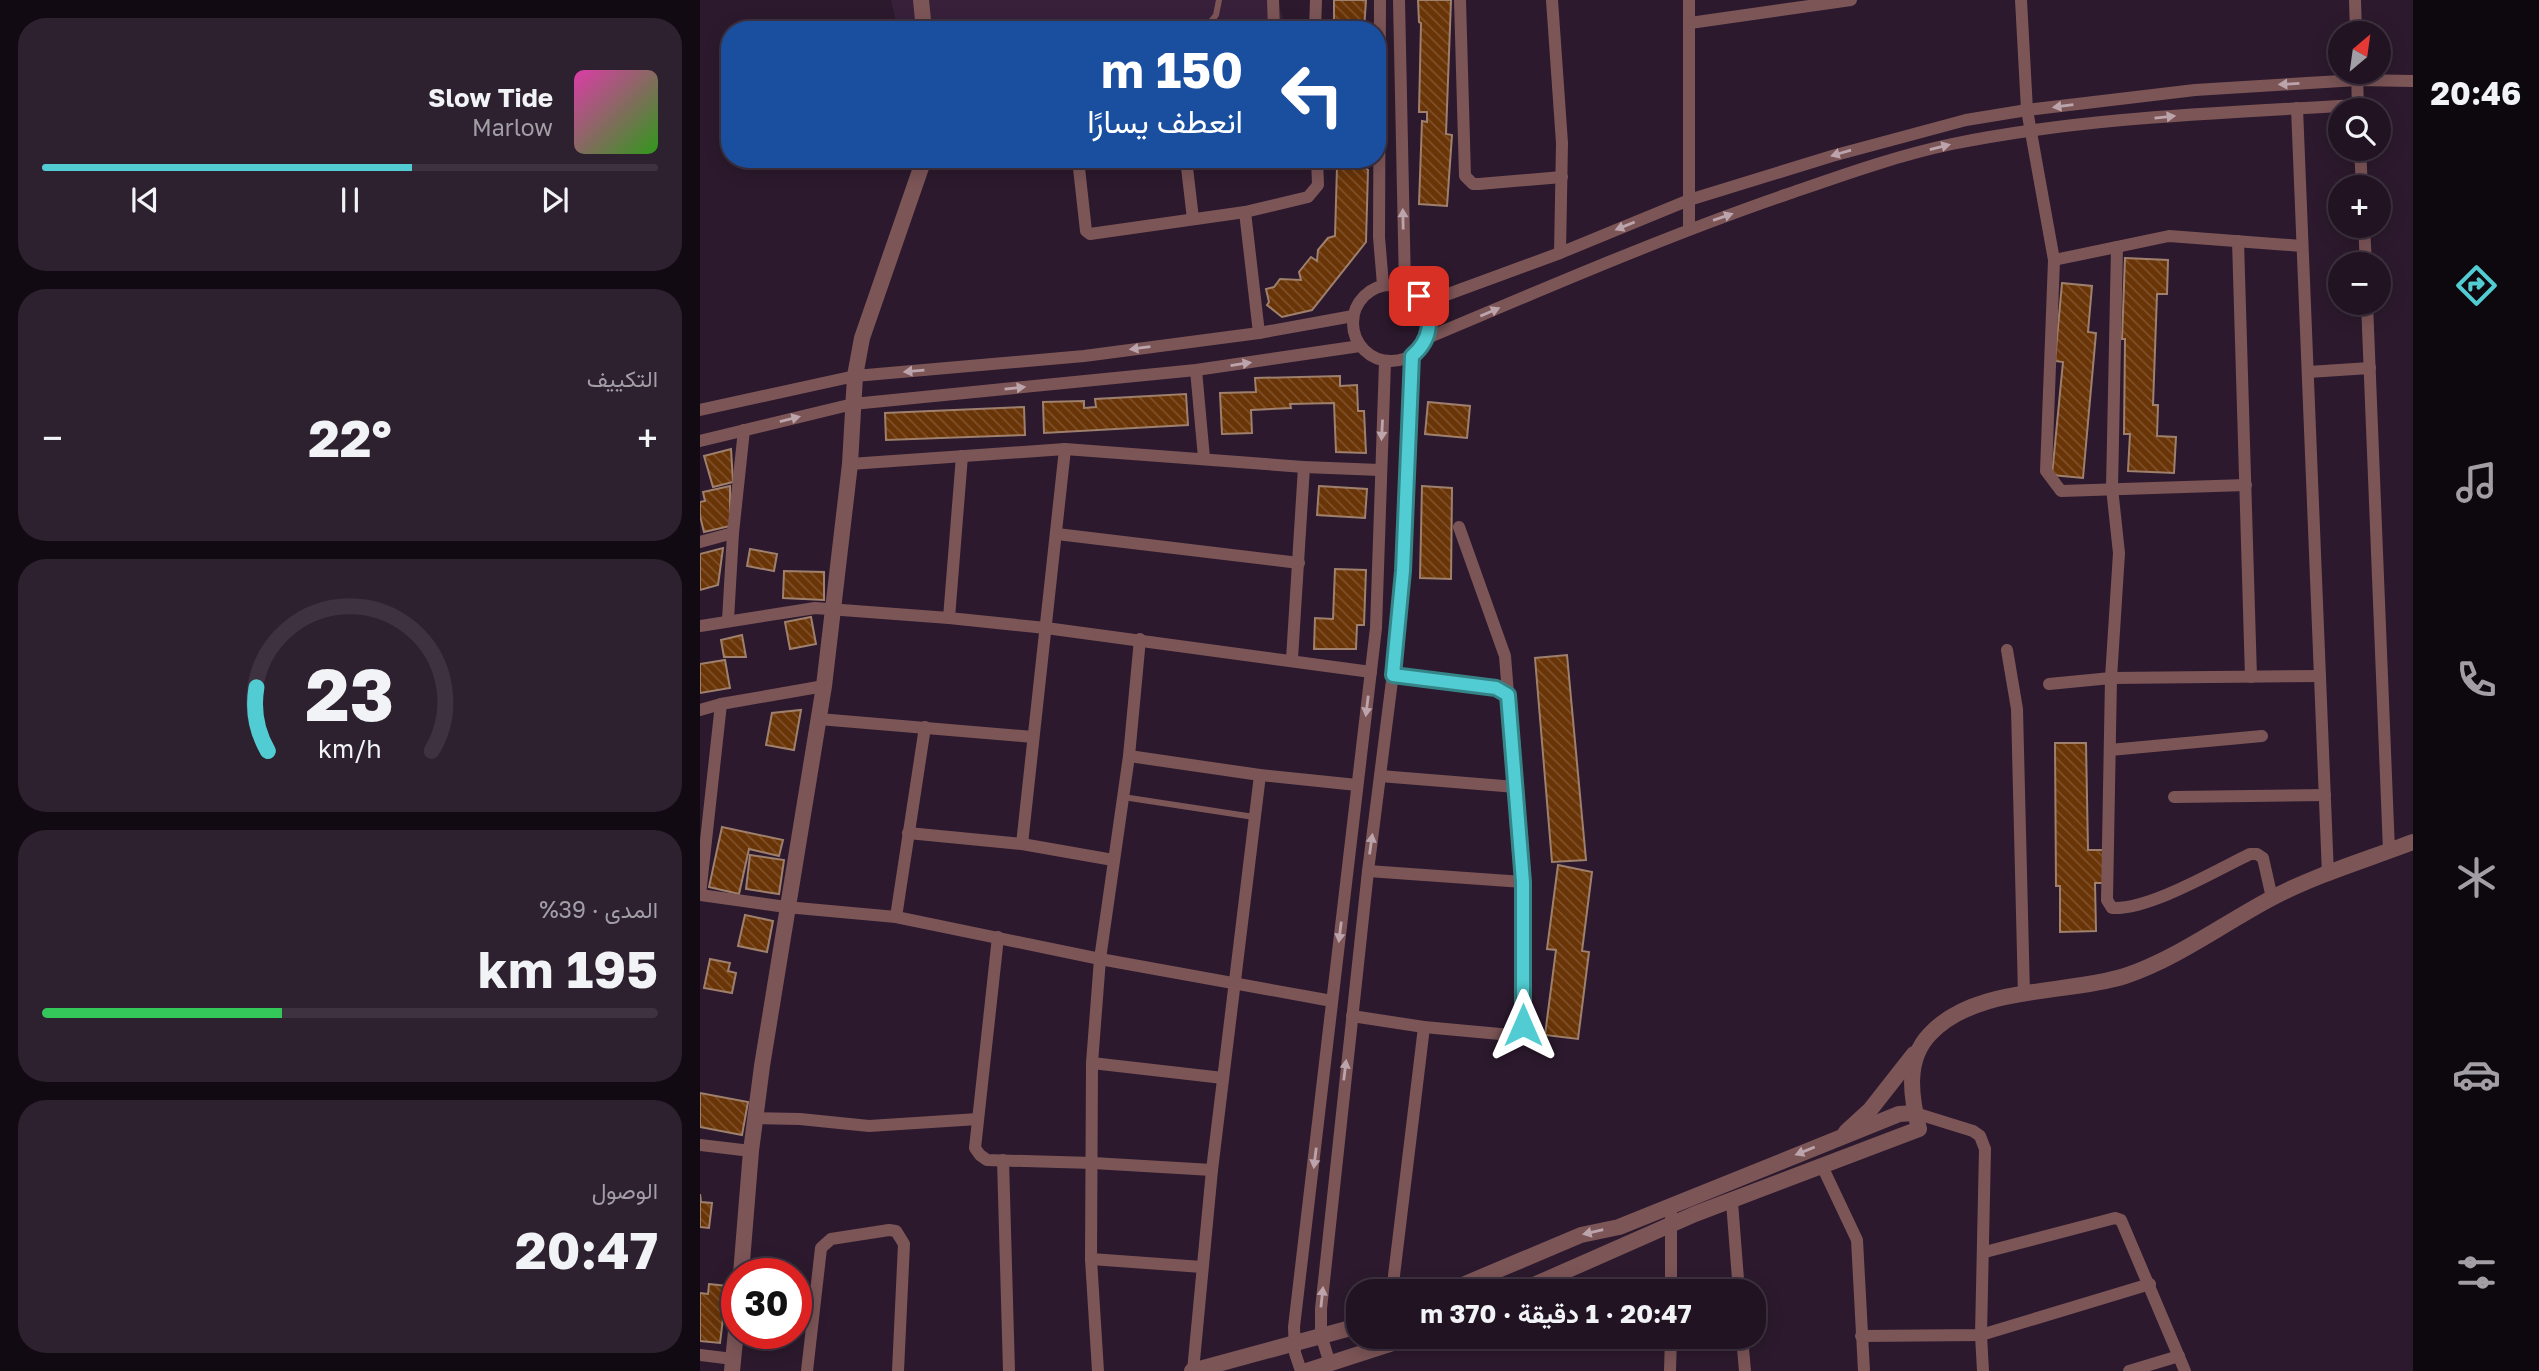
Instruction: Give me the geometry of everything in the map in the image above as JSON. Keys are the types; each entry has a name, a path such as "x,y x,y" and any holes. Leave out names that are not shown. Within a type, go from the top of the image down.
{"street":[{"path":"921,0 923,21"},
{"path":"1273,0 1274,21"},
{"path":"1315,0 1315,21"},
{"path":"1380,0 1380,21"},
{"path":"1399,0 1405,287"},
{"path":"1460,0 1465,176 1474,184 1562,177"},
{"path":"1552,0 1561,130 1560,253"},
{"path":"1689,0 1689,228"},
{"path":"1690,23 1851,0"},
{"path":"2021,0 2027,110 2054,260 2046,471 2061,491 2246,485"},
{"path":"2355,0 2356,21"},
{"path":"1424,303 1560,253 1689,200 1908,134 1966,120 2027,110 2195,90 2328,79"},
{"path":"2391,79 2413,81"},
{"path":"2195,90 2196,114"},
{"path":"2297,108 2328,875"},
{"path":"1427,338 1689,228 1906,156 1953,144 2030,131 2196,114 2328,108"},
{"path":"742,1258 755,1118 786,907 824,686 850,464 855,376 862,338 922,168"},
{"path":"1079,168 1087,233 1245,212 1308,197 1318,185 1317,168"},
{"path":"1187,168 1193,219"},
{"path":"1379,168 1379,237 1383,285"},
{"path":"1245,212 1259,333"},
{"path":"2054,260 2169,236 2302,246"},
{"path":"2238,241 2251,677"},
{"path":"2118,247 2112,488 2119,553 2111,678 2107,900 2112,908 2126,908 2170,892 2250,854 2263,858 2272,898"},
{"path":"1383,285 1405,287 1419,296 1429,314 1427,338 1412,356 1385,362 1371,356 1360,346 1353,331 1353,316 1359,302 1369,291 1383,285"},
{"path":"2368,315 2389,851"},
{"path":"700,410 855,376 1084,356 1259,333 1353,316"},
{"path":"700,441 853,404 1196,370 1360,346"},
{"path":"1330,1364 1321,1335 1321,1309 1403,571 1412,356"},
{"path":"1376,1349 1304,1371 1294,1343 1371,672 1379,575 1385,362"},
{"path":"2308,372 2370,368"},
{"path":"1196,370 1204,458"},
{"path":"728,621 733,533 744,430"},
{"path":"850,464 1065,449 1380,470"},
{"path":"1021,844 1065,449"},
{"path":"950,618 962,456"},
{"path":"1292,659 1304,467"},
{"path":"1352,1016 1424,1027 1511,1035 1521,1030 1523,1025 1523,882 1505,656 1459,527"},
{"path":"700,542 733,533"},
{"path":"1056,534 1299,563"},
{"path":"700,626 805,609 950,618 1140,639 1371,672"},
{"path":"1098,1371 1091,1259 1092,1063 1100,959 1129,756 1140,639"},
{"path":"2007,650 2017,709 2024,995"},
{"path":"1393,675 1496,688 1508,695"},
{"path":"2049,684 2111,678 2320,677"},
{"path":"700,710 824,686"},
{"path":"721,704 700,895 786,907 896,917 1100,959 1332,1000"},
{"path":"819,719 1033,737"},
{"path":"896,917 925,727"},
{"path":"2110,750 2262,736"},
{"path":"1129,756 1260,775 1357,785"},
{"path":"1260,775 1233,984 1192,1371 1346,1329"},
{"path":"1380,776 1516,787"},
{"path":"2174,797 2325,795"},
{"path":"908,833 1021,844 1113,860"},
{"path":"1839,1138 1870,1110 1930,1034 1950,1018 1976,1004 2125,976 2159,961 2272,898 2413,842"},
{"path":"1368,871 1523,882"},
{"path":"998,937 975,1148 980,1155 987,1160 1212,1170"},
{"path":"1394,1279 1424,1027"},
{"path":"1919,1129 1912,1070 1920,1047"},
{"path":"1092,1063 1223,1078"},
{"path":"1477,1279 1581,1235 1619,1227 1899,1114 1915,1112 1973,1131 1980,1136 1985,1149 1985,1252 1981,1335 1983,1371"},
{"path":"755,1118 800,1119 869,1126 978,1119"},
{"path":"1547,1279 1671,1224 1919,1129 1949,1124"},
{"path":"700,1144 751,1151"},
{"path":"1003,1160 1009,1371"},
{"path":"1822,1166 1857,1240 1864,1371"},
{"path":"1732,1202 1738,1279"},
{"path":"1671,1205 1671,1279"},
{"path":"1985,1252 2118,1218 2123,1222 2185,1371"},
{"path":"807,1371 821,1248 831,1239 889,1230 896,1231 904,1244 898,1371"},
{"path":"1091,1259 1202,1267"},
{"path":"1861,1336 1981,1335 2150,1284"},
{"path":"1670,1371 1671,1349"},
{"path":"1743,1349 1745,1371"},
{"path":"700,1355 733,1365"},
{"path":"2129,1371 2179,1356"}],"lane":[{"path":"1212,21 1216,15 1219,0"},
{"path":"1123,797 1254,817"}],"shaded area":[{"path":"891,0 1277,0 1284,21 896,21"}],"building":[{"path":"1334,0 1366,0 1365,21 1334,21"},
{"path":"1418,0 1451,0 1446,134 1452,135 1447,206 1419,204 1422,121 1427,122 1427,112 1419,112 1421,23"},
{"path":"1337,168 1366,168 1368,170 1366,242 1312,310 1282,317 1267,305 1269,302 1266,289 1274,287 1280,279 1301,280 1299,272 1311,257 1317,261 1318,250 1328,238 1335,236"},
{"path":"2125,258 2168,260 2167,294 2157,294 2153,405 2158,405 2157,436 2176,437 2174,473 2128,471 2130,434 2124,434 2125,339 2122,339"},
{"path":"2062,283 2092,286 2088,332 2096,333 2083,478 2052,475 2063,362 2055,361"},
{"path":"1340,376 1340,386 1357,385 1358,411 1364,411 1366,453 1336,452 1334,403 1290,404 1291,408 1251,410 1252,433 1222,434 1220,393 1256,392 1255,378"},
{"path":"1186,394 1188,425 1044,433 1043,402 1084,401 1084,408 1096,407 1095,399"},
{"path":"1428,402 1470,406 1467,438 1425,434"},
{"path":"1024,407 1025,435 886,440 885,413"},
{"path":"731,449 733,482 713,487 704,456"},
{"path":"730,486 730,526 704,532 700,516 700,502 705,501 703,492"},
{"path":"1319,486 1367,489 1365,518 1317,515"},
{"path":"1422,486 1452,488 1451,579 1420,578"},
{"path":"723,548 718,585 700,590 700,554"},
{"path":"750,549 777,554 774,571 747,566"},
{"path":"1335,569 1366,570 1364,625 1357,625 1356,649 1314,649 1315,618 1333,619"},
{"path":"784,571 824,572 824,600 783,598"},
{"path":"811,617 816,644 790,649 785,622"},
{"path":"742,635 746,657 724,657 721,640"},
{"path":"1567,655 1586,860 1552,862 1535,658"},
{"path":"725,660 730,688 700,693 700,664"},
{"path":"801,710 794,750 766,745 772,713"},
{"path":"2055,743 2086,743 2088,850 2103,850 2103,883 2095,883 2096,931 2060,932 2060,886 2056,886"},
{"path":"722,827 783,840 779,856 749,849 739,894 709,887"},
{"path":"750,855 784,860 779,894 746,889"},
{"path":"1558,865 1592,872 1582,951 1589,952 1578,1039 1545,1035 1556,950 1547,949"},
{"path":"745,915 773,921 767,952 738,946"},
{"path":"710,959 730,963 728,971 736,973 732,993 704,988"},
{"path":"700,1093 748,1102 742,1135 700,1127"},
{"path":"700,1194 701,1202 712,1203 709,1228 700,1227"},
{"path":"709,1284 721,1285 720,1343 700,1341 700,1293 708,1294"}],"route":[{"path":"1419,296 1429,314 1430,326 1421,348 1412,356 1403,571 1393,675 1496,688 1508,695 1523,882 1523,1025"}]}
